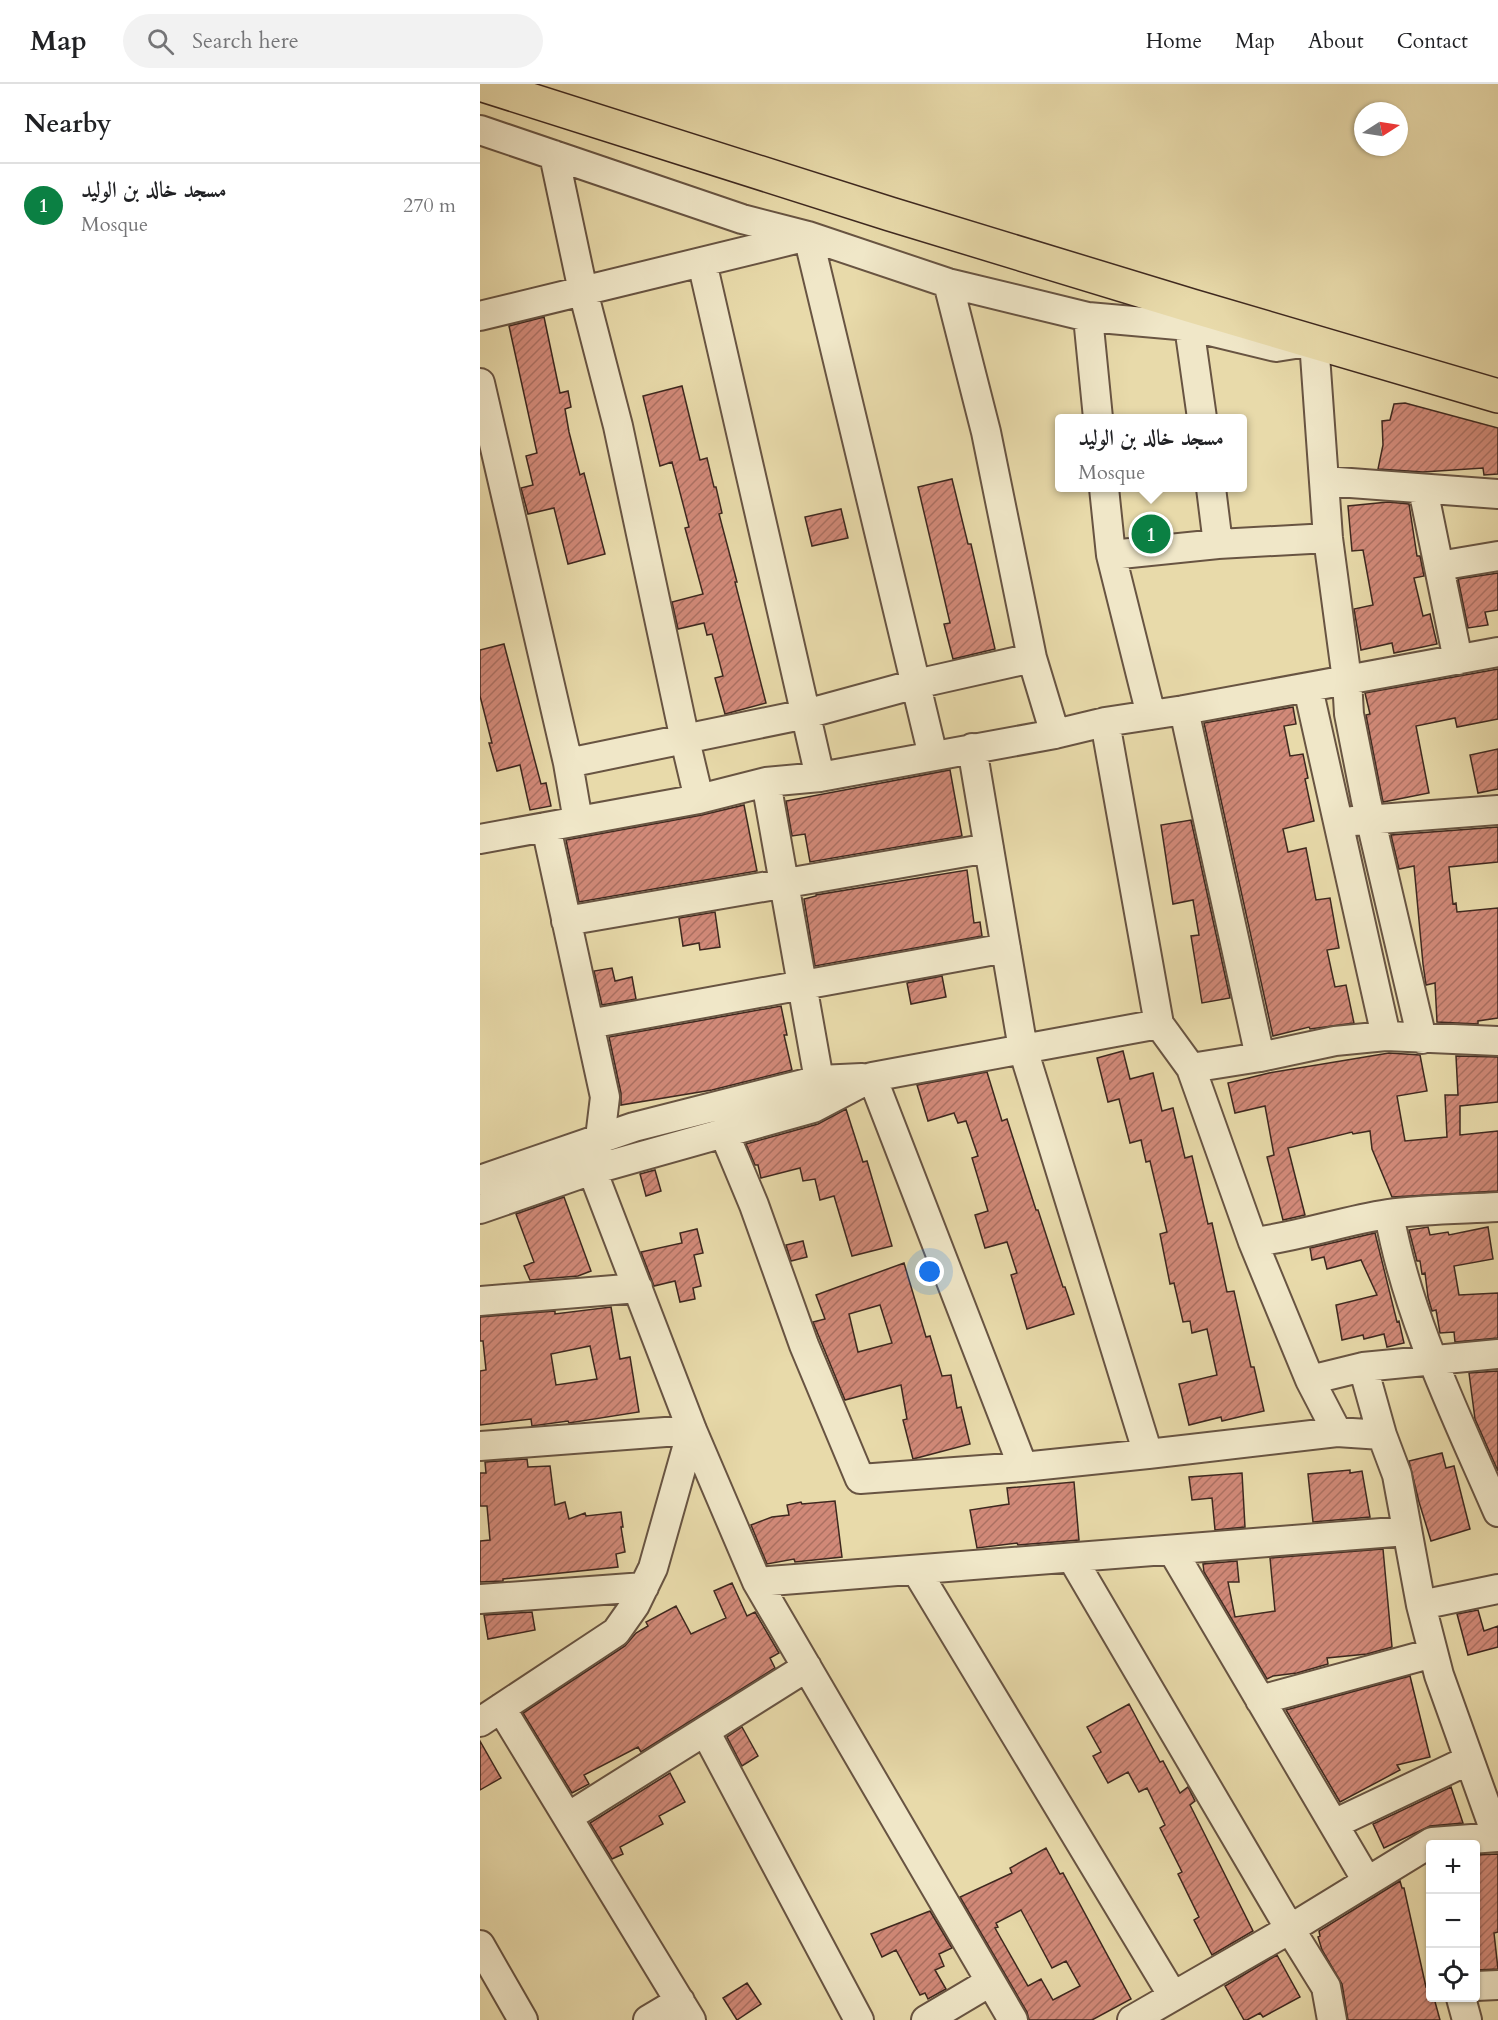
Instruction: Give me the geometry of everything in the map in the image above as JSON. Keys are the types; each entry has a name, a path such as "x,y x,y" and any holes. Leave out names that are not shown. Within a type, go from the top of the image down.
{"main road":[{"path":"480,84 890,214 1498,396"}],"street":[{"path":"480,130 742,219 808,236 948,283 1088,317 1189,326 1276,347 1314,341 1328,538 1347,680 1349,714 1370,819 1422,1039"},
{"path":"554,155 583,291 618,426 699,799"},
{"path":"480,316 808,236"},
{"path":"808,236 933,756"},
{"path":"702,261 820,777"},
{"path":"948,283 986,432 1032,658 1055,734"},
{"path":"1088,317 1098,414"},
{"path":"1189,326 1201,414"},
{"path":"480,383 568,763 578,821"},
{"path":"1324,482 1498,494"},
{"path":"1423,489 1458,660"},
{"path":"1104,492 1111,555 1151,715"},
{"path":"1212,492 1218,544"},
{"path":"1111,555 1218,544 1328,538"},
{"path":"1439,566 1498,556"},
{"path":"480,839 699,799 766,782 820,777 1055,734 1106,722 1185,710 1498,652"},
{"path":"568,763 806,714 916,684 1032,658"},
{"path":"1308,688 1386,1036"},
{"path":"1185,710 1260,1057"},
{"path":"1106,722 1159,1024 1191,1068 1253,1242 1310,1380 1337,1432"},
{"path":"972,748 1023,1049 1148,1454"},
{"path":"766,782 819,1080"},
{"path":"1337,822 1498,810"},
{"path":"546,827 605,1097 600,1138 592,1170 692,1430 757,1582 1013,2020"},
{"path":"566,921 988,848"},
{"path":"589,1024 1006,948"},
{"path":"480,1180 600,1138 819,1080 872,1077 1159,1024"},
{"path":"1191,1068 1260,1057 1335,1041 1386,1036 1498,1041"},
{"path":"480,1209 592,1170 813,1108 872,1077"},
{"path":"872,1077 1023,1467"},
{"path":"724,1133 754,1205 804,1345 860,1479 1023,1467 1337,1432 1382,1435"},
{"path":"1253,1242 1389,1214 1498,1207"},
{"path":"1389,1214 1396,1252 1432,1361 1498,1512"},
{"path":"480,1301 638,1288"},
{"path":"1310,1380 1364,1367 1498,1354"},
{"path":"1364,1367 1382,1435 1397,1475 1420,1605 1439,1676 1497,1837 1464,1840"},
{"path":"480,1446 692,1430"},
{"path":"648,2020 686,2011 568,1817 491,1715 616,1632 635,1605 653,1568 692,1430"},
{"path":"757,1582 1407,1531"},
{"path":"1172,1550 1367,1881"},
{"path":"1072,1558 1326,1987 1332,2020"},
{"path":"916,1570 1173,1996"},
{"path":"480,1599 644,1587"},
{"path":"1420,1605 1498,1589"},
{"path":"1260,1700 1433,1653"},
{"path":"568,1817 807,1667"},
{"path":"705,1731 859,2020"},
{"path":"1334,1824 1469,1760"},
{"path":"1132,2020 1290,1929 1426,1847"},
{"path":"480,1945 523,2020"},
{"path":"926,2020 990,1982"},
{"path":"1480,1986 1498,1985"},
{"path":"1462,2002 1467,2020"}],"building":[{"path":"544,317 560,393 568,391 571,407 565,409 569,432 580,475 584,473 605,554 568,564 554,508 528,514 521,488 533,485 526,456 537,453 509,326"},
{"path":"682,386 700,460 707,458 714,487 716,487 722,513 719,514 766,703 725,714 715,678 723,676 712,634 707,635 704,623 678,629 672,602 703,594 685,528 689,527 672,462 660,466 643,396"},
{"path":"1405,403 1498,428 1498,474 1484,475 1483,468 1423,472 1378,469 1383,445 1382,421 1390,420 1394,404"},
{"path":"952,479 968,544 971,544 995,649 953,659 944,624 950,623 918,487"},
{"path":"1388,502 1409,504 1417,556 1420,556 1424,576 1414,578 1423,616 1430,614 1437,644 1394,653 1392,643 1361,650 1354,609 1373,605 1363,550 1352,551 1348,506"},
{"path":"841,509 848,538 812,546 805,517"},
{"path":"1498,573 1498,610 1485,612 1488,625 1468,628 1458,579"},
{"path":"504,644 541,784 546,783 551,806 530,810 520,765 497,771 480,696 480,650"},
{"path":"1498,669 1498,719 1457,727 1455,718 1416,726 1429,793 1383,802 1366,715 1370,714 1365,693"},
{"path":"1293,707 1296,724 1284,726 1290,756 1303,754 1308,778 1305,779 1314,821 1283,829 1288,852 1306,848 1316,900 1330,898 1339,948 1327,950 1335,987 1346,985 1354,1023 1310,1029 1309,1027 1273,1036 1204,723"},
{"path":"1498,749 1498,789 1478,793 1470,755"},
{"path":"950,770 962,836 810,862 805,834 792,836 786,801"},
{"path":"744,805 757,871 579,902 566,840"},
{"path":"1191,820 1230,998 1202,1003 1191,936 1199,935 1193,900 1173,904 1161,825"},
{"path":"1498,827 1498,862 1449,867 1453,904 1456,903 1457,912 1498,908 1498,1018 1478,1021 1478,1024 1437,1022 1435,983 1426,985 1414,866 1399,869 1391,835"},
{"path":"967,870 974,923 980,922 982,936 815,966 804,899 816,895"},
{"path":"715,912 720,947 700,950 699,943 683,946 679,918"},
{"path":"612,968 615,981 632,977 636,999 602,1005 594,971"},
{"path":"942,976 946,997 911,1004 907,983"},
{"path":"781,1006 787,1035 784,1035 792,1070 712,1090 621,1105 621,1093 609,1037"},
{"path":"1123,1051 1130,1079 1153,1073 1162,1111 1173,1108 1185,1158 1192,1156 1208,1224 1212,1223 1227,1292 1234,1291 1251,1367 1254,1367 1264,1411 1222,1421 1221,1417 1189,1425 1179,1384 1217,1375 1207,1329 1192,1333 1190,1321 1183,1322 1174,1283 1170,1284 1160,1234 1167,1232 1150,1161 1146,1162 1141,1140 1130,1143 1119,1099 1108,1102 1097,1058"},
{"path":"1389,1053 1420,1055 1427,1091 1397,1096 1405,1141 1447,1137 1445,1095 1458,1095 1456,1056 1498,1057 1498,1102 1460,1106 1460,1135 1498,1131 1498,1191 1392,1197 1372,1149 1370,1131 1353,1134 1352,1132 1288,1148 1305,1215 1283,1220 1267,1157 1274,1155 1265,1106 1235,1113 1228,1083 1269,1073"},
{"path":"987,1072 1002,1121 1007,1119 1036,1210 1038,1210 1074,1314 1027,1329 1011,1275 1017,1273 1007,1242 985,1248 975,1215 988,1211 972,1158 978,1156 966,1121 958,1123 954,1113 928,1121 917,1085"},
{"path":"846,1109 863,1162 867,1161 892,1246 852,1256 834,1196 820,1200 815,1179 803,1181 800,1168 761,1178 758,1165 755,1165 746,1144 818,1124"},
{"path":"655,1170 661,1191 646,1196 640,1174"},
{"path":"564,1197 591,1271 578,1276 530,1280 524,1266 534,1262 516,1214"},
{"path":"1428,1227 1430,1235 1448,1232 1449,1235 1488,1227 1493,1259 1454,1266 1459,1295 1498,1293 1498,1338 1455,1342 1454,1332 1440,1333 1436,1310 1432,1311 1428,1297 1425,1273 1422,1274 1420,1261 1417,1261 1409,1230"},
{"path":"697,1229 703,1253 694,1255 701,1286 693,1288 695,1299 680,1302 675,1281 654,1286 641,1252 682,1243 680,1233"},
{"path":"1375,1233 1404,1343 1387,1347 1384,1334 1364,1339 1363,1335 1342,1340 1336,1305 1377,1295 1361,1260 1327,1269 1324,1257 1312,1260 1310,1248"},
{"path":"803,1241 807,1257 791,1261 786,1245"},
{"path":"904,1263 926,1337 930,1336 942,1376 951,1375 957,1408 961,1407 970,1444 913,1459 903,1420 907,1419 901,1385 845,1400 813,1322 825,1319 816,1295","holes":["880,1305 892,1343 858,1352 849,1314"]},
{"path":"611,1307 620,1359 630,1357 639,1412 569,1423 568,1421 532,1426 531,1419 480,1425 480,1371 486,1370 483,1341 480,1341 480,1317 555,1311 555,1314","holes":["590,1346 597,1379 556,1385 551,1354"]},
{"path":"1498,1371 1498,1471 1475,1419 1469,1373"},
{"path":"1442,1453 1446,1468 1454,1466 1470,1529 1431,1541 1409,1461"},
{"path":"527,1459 528,1467 550,1466 555,1505 565,1502 569,1519 585,1513 586,1516 621,1512 625,1552 616,1554 618,1567 480,1582 480,1541 490,1540 487,1506 480,1506 480,1473 486,1473 485,1462"},
{"path":"1350,1470 1350,1473 1362,1471 1370,1517 1313,1522 1308,1474"},
{"path":"1242,1473 1245,1527 1215,1530 1212,1498 1192,1500 1189,1477"},
{"path":"1074,1482 1079,1540 1018,1545 1017,1543 977,1548 970,1510 1009,1504 1007,1488"},
{"path":"835,1501 842,1557 795,1562 794,1559 767,1564 751,1525 772,1517 789,1515 787,1505 801,1502 802,1504"},
{"path":"1383,1549 1392,1647 1367,1654 1327,1658 1328,1664 1267,1679 1204,1572 1203,1564 1237,1561 1239,1582 1228,1582 1235,1617 1275,1611 1270,1558"},
{"path":"732,1583 747,1616 755,1612 779,1653 770,1658 775,1668 641,1752 638,1747 584,1775 589,1784 572,1793 523,1713 625,1646 636,1633 648,1626 646,1622 676,1606 691,1634 726,1618 714,1591"},
{"path":"1478,1610 1484,1631 1498,1626 1498,1647 1468,1655 1457,1614"},
{"path":"532,1612 535,1630 488,1639 484,1615"},
{"path":"1410,1676 1430,1757 1397,1765 1400,1770 1340,1802 1286,1710"},
{"path":"1129,1704 1160,1762 1163,1761 1180,1793 1188,1787 1195,1801 1190,1805 1253,1931 1212,1955 1194,1920 1199,1917 1178,1874 1182,1872 1160,1828 1165,1825 1147,1788 1139,1792 1128,1772 1108,1783 1093,1756 1101,1752 1087,1727"},
{"path":"742,1727 758,1756 742,1766 727,1737"},
{"path":"480,1741 501,1778 480,1790"},
{"path":"670,1773 685,1802 659,1816 663,1824 620,1847 623,1854 612,1859 590,1823"},
{"path":"1451,1787 1463,1823 1430,1826 1384,1848 1373,1824"},
{"path":"1046,1848 1060,1874 1063,1873 1131,1999 1092,2020 1029,2020 1027,2012 960,1897 1012,1873 1010,1868","holes":["1021,1910 1052,1968 1066,1961 1080,1986 1053,2000 1041,1979 1028,1986 995,1928 998,1927 996,1923"]},
{"path":"1498,1854 1498,1932 1494,1933 1498,1969 1480,1970 1480,1855"},
{"path":"1400,1881 1404,1888 1426,1987 1426,2002 1435,2002 1440,2020 1348,2020 1342,1984 1322,1950 1318,1937 1320,1936 1319,1931"},
{"path":"930,1911 952,1948 939,1954 944,1966 935,1970 946,1989 928,1999 925,1993 920,1995 896,1950 882,1957 871,1934"},
{"path":"1277,1955 1300,1997 1263,2017 1260,2013 1244,2020 1225,1986"},
{"path":"747,1983 761,2004 737,2020 723,1998"}],"place":[{"name":"مسجد خالد بن الوليد","path":"1151,534"}]}
